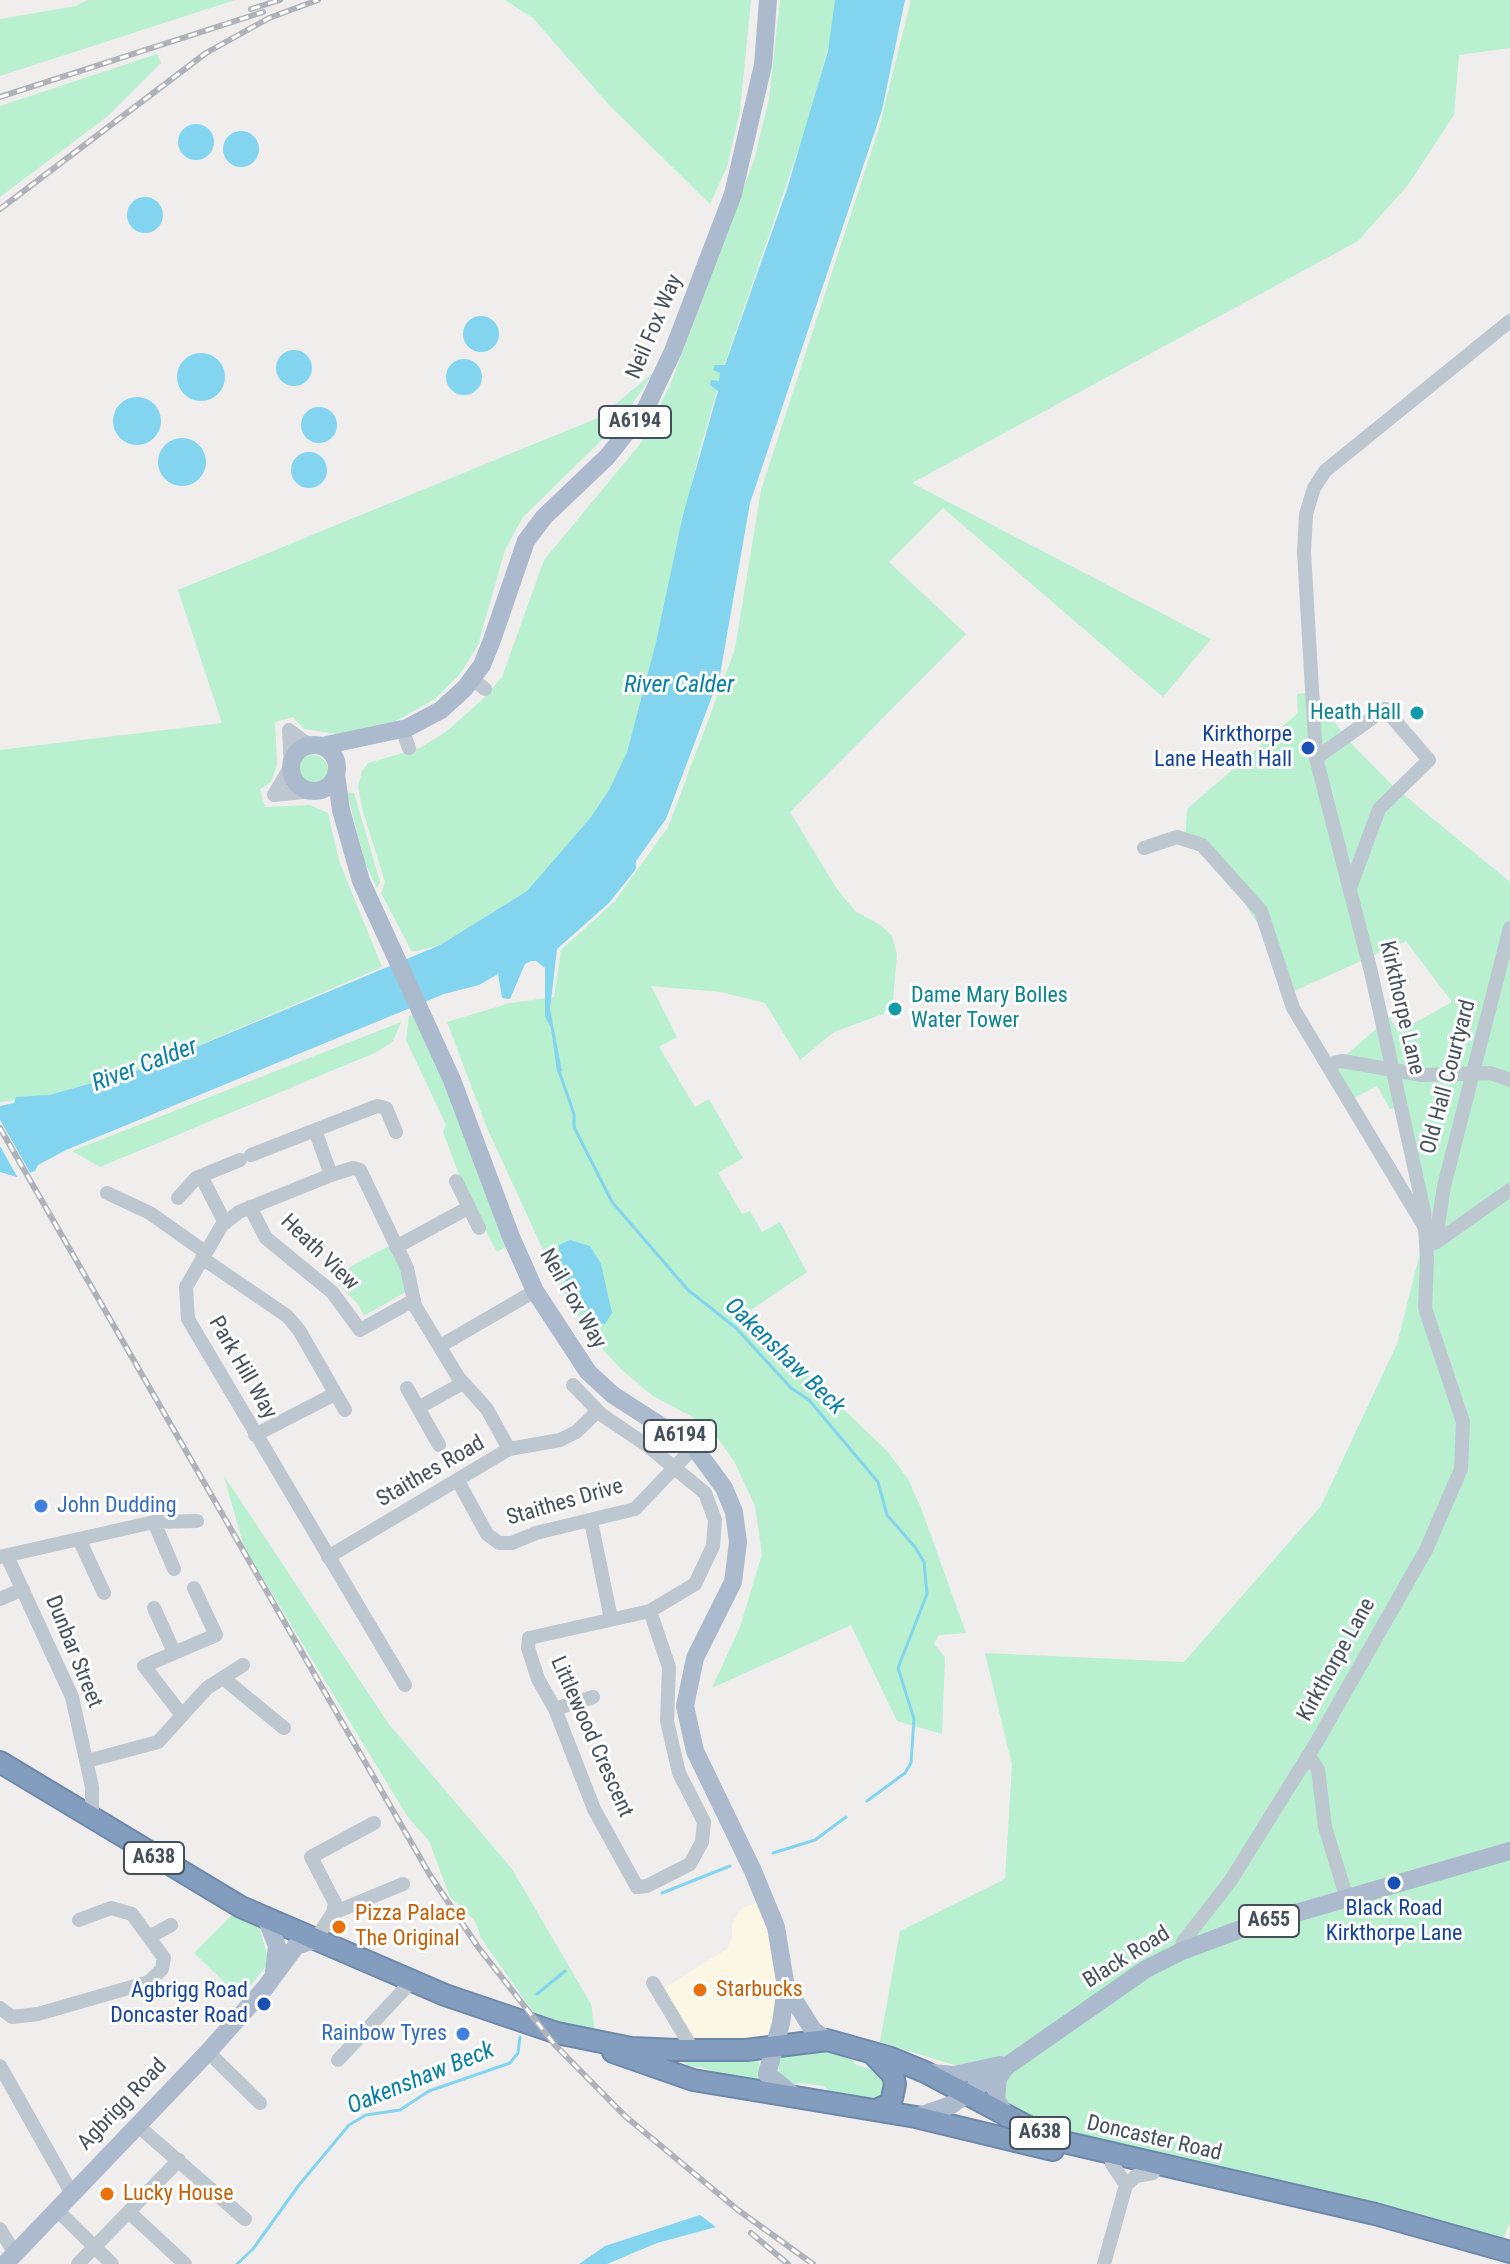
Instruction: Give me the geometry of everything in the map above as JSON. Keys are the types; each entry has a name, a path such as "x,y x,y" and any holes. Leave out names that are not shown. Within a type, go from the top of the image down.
{"highway":[{"name":"Doncaster Road","path":"0,1762 165,1864 266,1918 411,1982 583,2040 677,2076 916,2117 1124,2171 1256,2189"},
{"name":"Doncaster Road","path":"583,2040 686,2050 827,2040 925,2072 1007,2117 1124,2171 1256,2189 1375,2214 1510,2252"},
{"path":"686,2050 678,2064 726,2086"},
{"path":"873,2054 893,2075 895,2084 891,2103 876,2110"}],"main road":[{"name":"Neil Fox Way","path":"315,746 402,729 441,710 478,684 526,541 544,517 607,457 629,431 656,389 673,351 733,194 763,65 768,0"},
{"path":"315,791 327,787 355,740"},
{"path":"336,768 331,752 315,746 297,753 291,766 295,780 341,810"},
{"name":"Neil Fox Way","path":"336,768 341,810 361,881 435,1040 535,1291 588,1372 613,1395 694,1447 729,1499 738,1542 729,1593 695,1658 685,1706 688,1729 705,1774 768,1904 786,1987 813,2030 827,2040"},
{"name":"Black Road","path":"916,2117 936,2112 966,2094 1146,1969 1182,1951 1241,1929 1510,1851"},
{"path":"266,1918 277,1946 273,1978"},
{"name":"Agbrigg Road","path":"273,1978 315,1940"},
{"name":"Agbrigg Road","path":"10,2259 208,2052 273,1978 296,1946 315,1940"},
{"path":"298,1956 319,1951 344,1953"},
{"name":"Neil Fox Way","path":"786,1987 781,2023 767,2068 770,2080 799,2098"},
{"path":"1007,2117 996,2100 996,2086 1010,2062"},
{"name":"Black Road","path":"925,2072 954,2075 1010,2062"}],"street":[{"name":"Kirkthorpe Lane","path":"1182,1951 1183,1942 1231,1880 1308,1755 1426,1550 1461,1469 1463,1422 1426,1316 1426,1227 1393,1071 1316,758 1304,552 1306,514 1314,488 1325,471 1510,321"},
{"path":"1316,758 1385,709 1429,760 1379,809 1350,889"},
{"path":"315,746 288,726 291,766 270,796 315,791"},
{"path":"402,729 409,748"},
{"path":"1144,848 1177,837 1188,838 1202,845 1245,892 1266,921 1281,979 1293,1008 1426,1227"},
{"name":"Old Hall Courtyard","path":"1440,1237 1438,1225 1444,1186 1510,928"},
{"path":"1328,1064 1342,1061 1393,1071 1496,1074 1510,1080"},
{"path":"178,1198 188,1184 201,1176 377,1106 386,1108 396,1132"},
{"path":"315,1130 331,1175"},
{"name":"Park Hill Way","path":"405,1685 188,1319 186,1287 225,1223 250,1207 331,1175 353,1168 362,1173 396,1247 414,1300 463,1383 487,1409 509,1449"},
{"path":"201,1176 225,1223"},
{"path":"456,1181 479,1228"},
{"path":"1427,1251 1440,1237 1510,1190"},
{"path":"107,1193 150,1213 287,1316 345,1410"},
{"name":"Heath View","path":"250,1207 266,1238 328,1287 354,1334 414,1300"},
{"path":"396,1247 468,1208"},
{"path":"440,1346 535,1291"},
{"path":"418,1408 463,1383"},
{"name":"Littlewood Crescent","path":"573,1385 598,1411 676,1467 707,1497 715,1520 713,1546 695,1584 650,1611 529,1638 538,1679 555,1709 594,1809 637,1887 647,1886 690,1864 702,1842 704,1822 679,1773 667,1721 669,1667 650,1611"},
{"path":"407,1388 439,1445"},
{"path":"255,1435 335,1394"},
{"name":"Staithes Road","path":"328,1557 509,1449 560,1440 576,1432 598,1411"},
{"name":"Staithes Drive","path":"458,1481 487,1534 499,1543 512,1543 536,1533 635,1509 694,1447"},
{"path":"4,1556 154,1522 197,1521"},
{"path":"591,1521 611,1619"},
{"path":"154,1522 174,1569"},
{"path":"79,1539 104,1593"},
{"name":"Dunbar Street","path":"4,1556 23,1589 72,1697 93,1796 88,1816"},
{"path":"181,1714 144,1666 216,1635 194,1588"},
{"path":"0,1599 23,1589"},
{"path":"154,1608 174,1652"},
{"path":"87,1761 158,1742 207,1688 243,1665"},
{"path":"223,1678 284,1728"},
{"path":"555,1709 593,1697"},
{"name":"Kirkthorpe Lane","path":"1308,1755 1318,1770 1325,1827 1347,1899"},
{"path":"315,1940 333,1913 335,1903 311,1857 374,1823"},
{"path":"333,1913 403,1884"},
{"path":"0,2008 12,2017 22,2018 149,1982 164,1964 151,1936 132,1914 108,1901 79,1920"},
{"path":"151,1936 171,1925"},
{"path":"338,2060 411,1982"},
{"path":"653,1983 679,2024 686,2050"},
{"path":"208,2052 260,2103"},
{"path":"2,2074 72,2194"},
{"path":"137,2125 245,2219"},
{"path":"78,2264 179,2160"},
{"path":"1104,2264 1124,2171"},
{"path":"57,2210 112,2264"},
{"path":"130,2213 185,2264"},
{"path":"0,2229 10,2259"}],"shaded area":[{"path":"757,1903 772,1938 779,1998 770,2034 762,2040 697,2045 664,1988 727,1949 737,1915 742,1908"}],"green space":[{"path":"87,0 235,0 0,76 0,19 76,6"},
{"path":"505,0 751,0 740,111 727,167 710,204 609,105 533,18"},
{"path":"780,0 835,0 834,25 811,113 724,366 699,453 656,642 627,752 609,790 591,817 527,891 440,945 412,952 381,893 385,882 358,787 362,771 368,763 420,748 447,731 502,677 544,560 641,443 671,383 754,160 769,99"},
{"path":"911,0 1510,0 1510,48 1459,55 1454,115 1408,185 1358,241 912,483 1211,639 1163,697 943,508 889,562 966,634 790,812 837,889 855,911 882,926 892,936 897,954 893,1000 883,1014 834,1032 800,1060 765,1003 721,992 651,986 677,1037 659,1047 695,1107 709,1099 743,1158 718,1173 742,1214 750,1211 762,1232 780,1222 807,1272 745,1314 888,1452 908,1479 921,1508 966,1633 939,1635 934,1644 945,1657 942,1734 897,1721 851,1625 712,1688 740,1627 762,1554 755,1506 734,1461 716,1436 700,1421 653,1396 622,1370 592,1338 562,1291 487,1128 447,1022 510,1003 554,997 561,950 615,901 668,827 735,649 761,490 879,128"},
{"path":"157,54 161,63 108,116 0,197 0,106"},
{"path":"654,372 620,422 523,517 505,550 478,645 460,674 435,699 396,721 343,735 304,729 293,717 275,722 277,765 271,782 260,789 265,807 310,805 328,813 339,861 382,967 146,1068 49,1095 0,1102 0,750 222,723 178,590 600,417"},
{"path":"1314,692 1346,738 1393,786 1510,882 1510,1185 1447,1228 1429,1235 1399,1107 1390,1109 1377,1086 1352,1099 1332,1067 1390,1017 1398,1032 1452,1002 1406,941 1294,991 1267,938 1236,890 1199,852 1185,844 1187,809 1298,713 1297,694"},
{"path":"313,755 324,759 328,770 324,781 313,785 302,781 298,770 302,759"},
{"path":"347,792 354,793 380,882 377,888 365,863"},
{"path":"414,1015 433,1051 505,1247 497,1252 466,1193 443,1132 446,1125 406,1040 409,1016"},
{"path":"401,1022 393,1041 377,1052 100,1167 72,1151"},
{"path":"1510,1192 1510,2221 1500,2248 1007,2117 1003,2099 1006,2094 964,2068 880,2042 900,1931 1005,1879 1012,1765 985,1653 1184,1662 1321,1506 1397,1344 1420,1253"},
{"path":"389,1246 405,1272 409,1290 364,1316 358,1304 338,1284 351,1266"},
{"path":"224,1476 388,1723 512,1869 591,2004 595,2031 535,2015 481,1938 475,1921 450,1897 429,1841 407,1816 244,1547"},
{"path":"233,1914 259,1926 269,1962 241,1998 194,1953"},
{"path":"817,2050 851,2058 856,2065 886,2074 890,2078 882,2102 831,2093 824,2086 792,2085 780,2076 778,2061 785,2055"},
{"path":"683,2057 758,2058 763,2085 755,2086 701,2067 687,2066"}],"water":[{"name":"River Calder","path":"835,0 905,0 882,110 750,503 720,675 666,819 636,861 636,869 609,903 557,949 550,1009 562,1071 557,1072 551,1028 545,1016 545,968 531,961 525,964 510,999 502,998 498,974 479,985 444,994 66,1150 38,1165 35,1171 17,1177 0,1172 0,1106 14,1103 16,1097 49,1095 146,1068 440,945 527,891 591,817 609,790 627,752 656,642 683,515 718,391 710,385 711,380 719,381 720,373 713,370 715,365 725,365 787,189 828,51"},
{"path":"196,124 209,129 214,142 209,155 196,160 183,155 178,142 183,129"},
{"path":"241,131 254,136 259,149 254,162 241,167 228,162 223,149 228,136"},
{"path":"145,197 158,202 163,215 158,228 145,233 132,228 127,215 132,202"},
{"path":"481,316 494,321 499,334 494,347 481,352 468,347 463,334 468,321"},
{"path":"294,350 307,355 312,368 307,381 294,386 281,381 276,368 281,355"},
{"path":"201,353 218,360 225,377 218,394 201,401 184,394 177,377 184,360"},
{"path":"464,359 477,364 482,377 477,390 464,395 451,390 446,377 451,364"},
{"path":"137,397 154,404 161,421 154,438 137,445 120,438 113,421 120,404"},
{"path":"319,407 332,412 337,425 332,438 319,443 306,438 301,425 306,412"},
{"path":"182,438 199,445 206,462 199,479 182,486 165,479 158,462 165,445"},
{"path":"309,452 322,457 327,470 322,483 309,488 296,483 291,470 296,457"},
{"path":"570,1240 590,1246 601,1264 612,1313 605,1324 592,1324 569,1289 559,1264 559,1245"},
{"path":"700,2215 716,2227 657,2243 607,2264 579,2264 605,2246"}],"pier":[{"path":"0,1120 32,1176 19,1180 0,1146"}],"waterway":[{"name":"Oakenshaw Beck","path":"559,1071 574,1114 574,1127 612,1202 688,1290 736,1328 791,1388 809,1400 878,1482 887,1515 924,1562 927,1594 898,1668 914,1719 911,1763 905,1773 867,1801"},
{"name":"Oakenshaw Beck","path":"773,1853 815,1840 846,1817"},
{"name":"Oakenshaw Beck","path":"662,1893 730,1866"},
{"name":"Oakenshaw Beck","path":"537,1994 565,1971"},
{"name":"Oakenshaw Beck","path":"237,2264 253,2249 299,2185 349,2125 366,2115 400,2110 429,2091 510,2063 518,2053 520,2037"}],"railway":[{"path":"251,9 280,0"},
{"path":"0,209 206,53 269,18 318,0"},
{"path":"0,97 263,12"},
{"path":"0,1128 430,1875 478,1947 555,2045 625,2116 738,2210 813,2264"},
{"path":"751,2233 788,2264"}],"place":[{"name":"Heath Hall","path":"1417,713"},
{"name":"Kirkthorpe Lane Heath Hall","path":"1308,748"},
{"name":"Dame Mary Bolles Water Tower","path":"895,1009"},
{"name":"John Dudding","path":"41,1506"},
{"name":"Black Road Kirkthorpe Lane","path":"1394,1883"},
{"name":"Pizza Palace The Original","path":"339,1927"},
{"name":"Starbucks","path":"700,1990"},
{"name":"Agbrigg Road Doncaster Road","path":"264,2004"},
{"name":"Rainbow Tyres","path":"463,2034"},
{"name":"Lucky House","path":"107,2194"}]}
